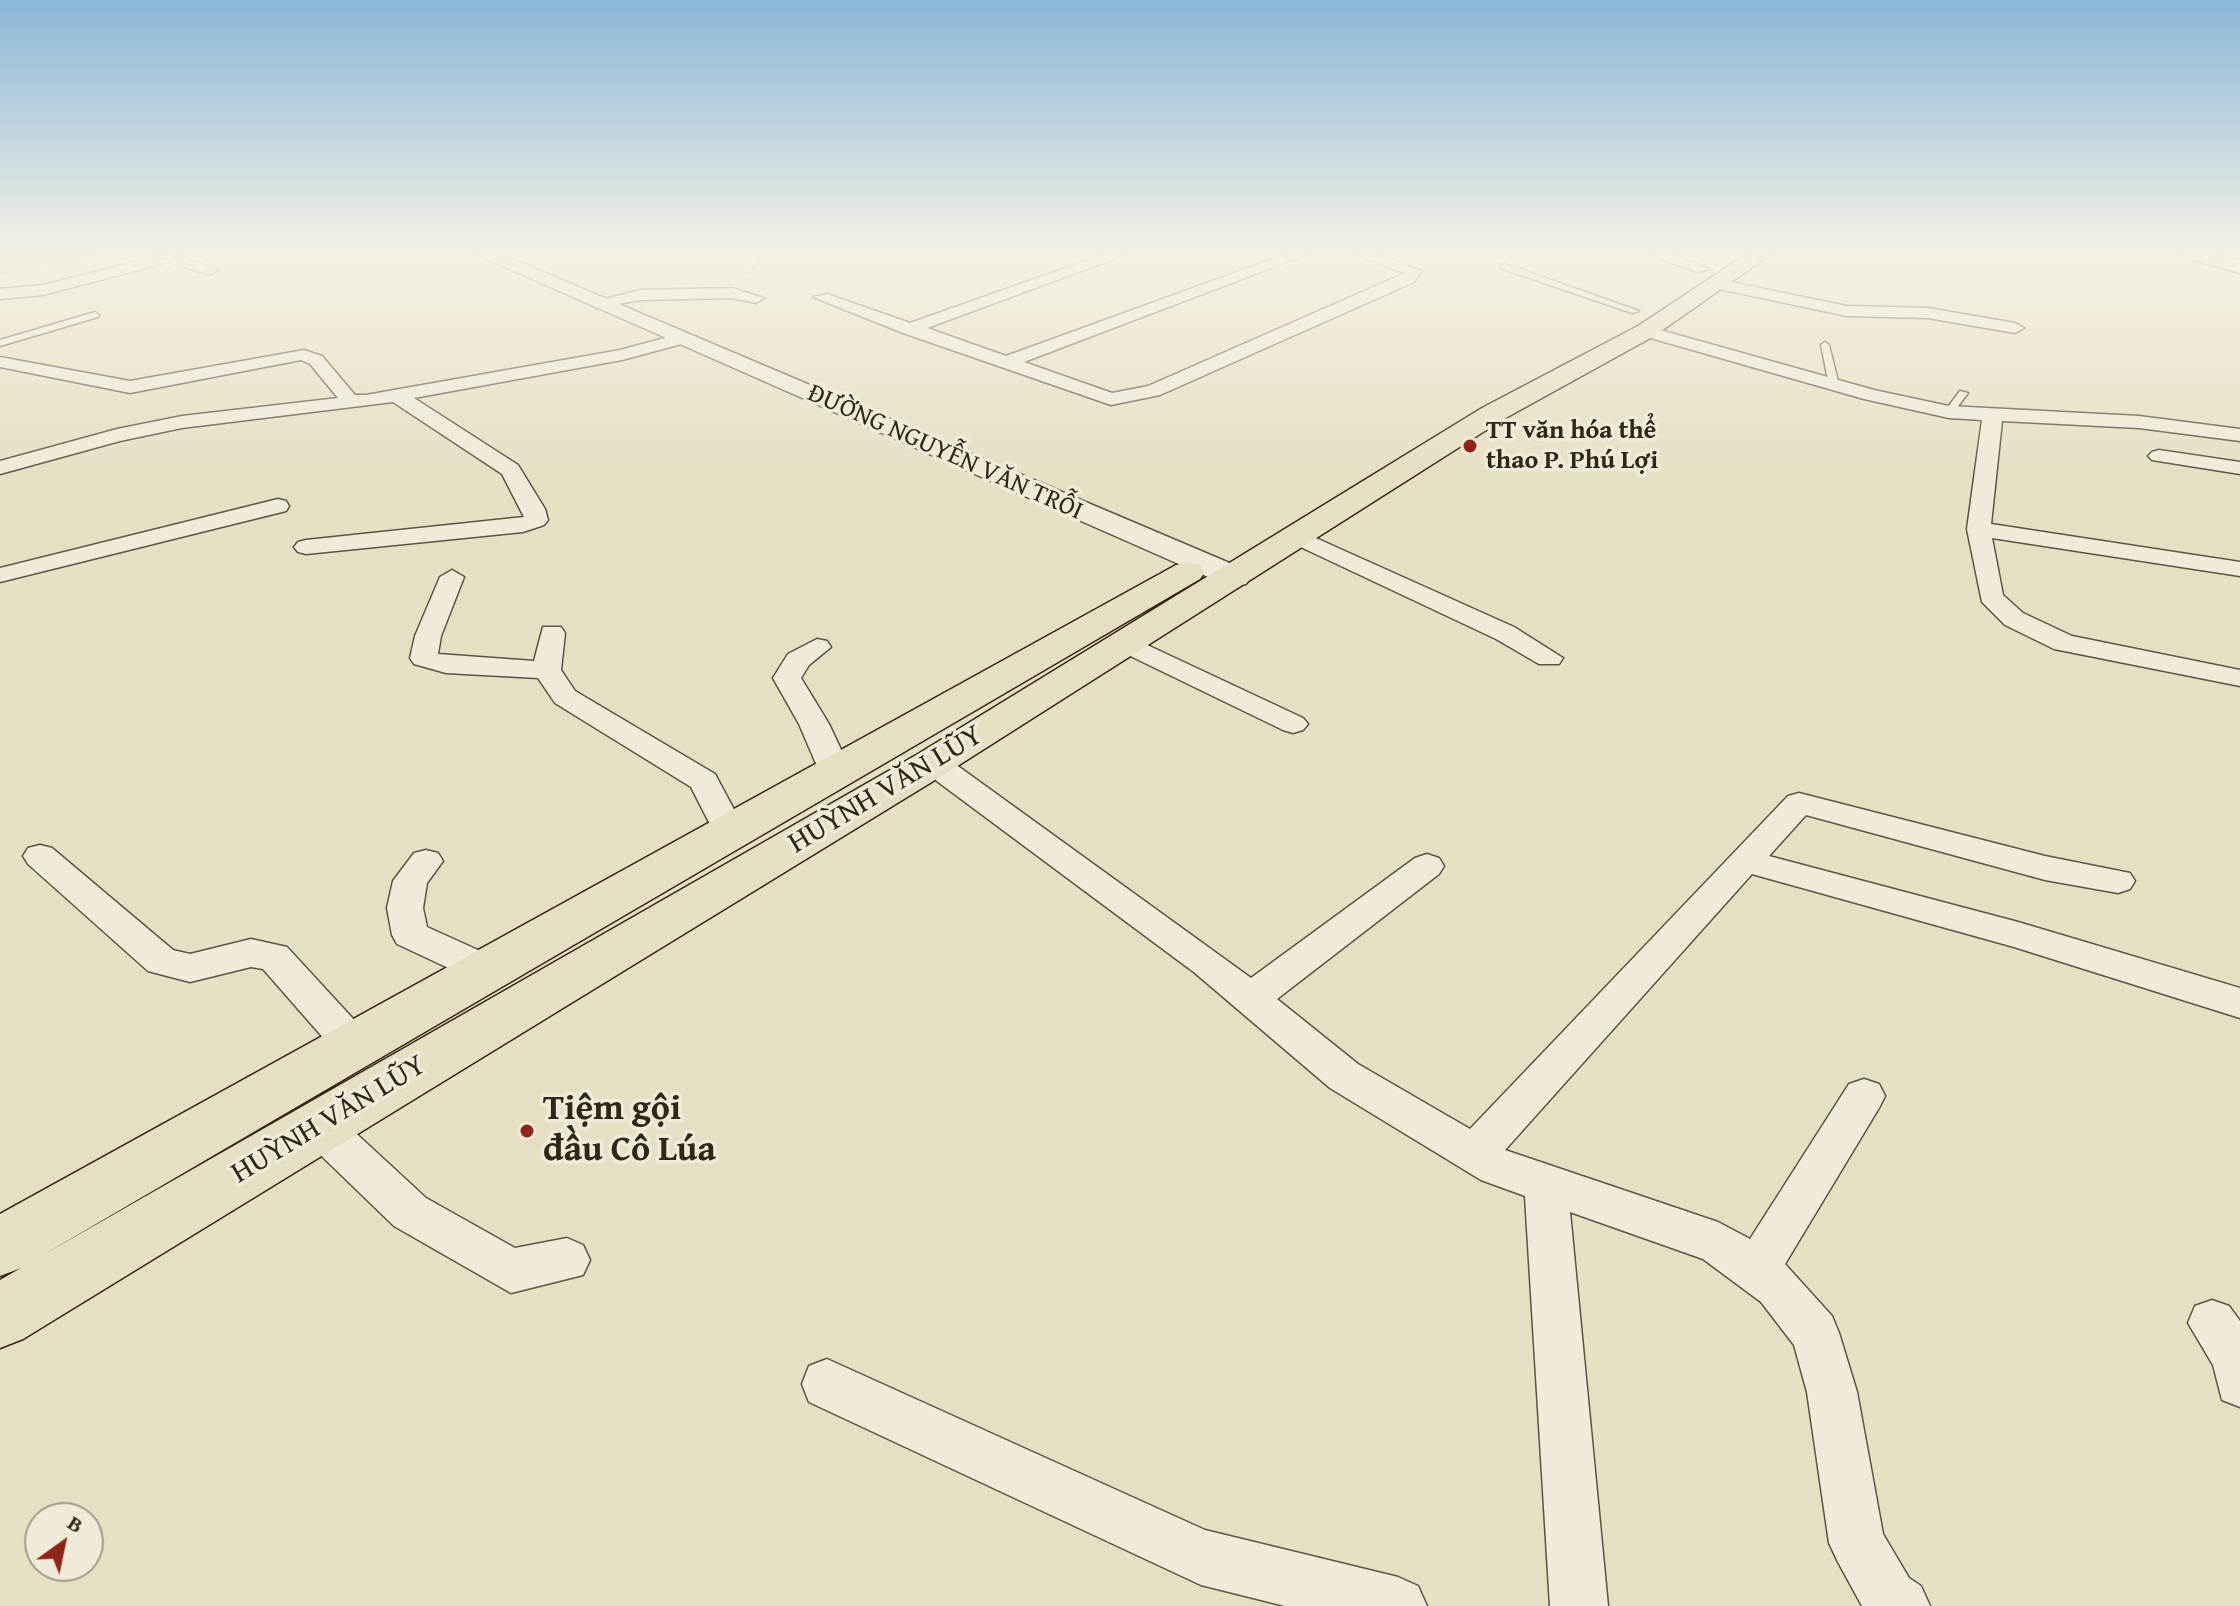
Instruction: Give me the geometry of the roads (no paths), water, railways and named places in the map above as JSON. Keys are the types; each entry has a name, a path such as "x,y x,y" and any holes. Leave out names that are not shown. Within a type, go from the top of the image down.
{"main road":[{"name":"HUỲNH VĂN LŨY","path":"0,1247 836,773 1218,571 1630,327"},
{"name":"HUỲNH VĂN LŨY","path":"0,1316 933,763 1128,644 1218,571 1298,537 1631,327"}],"street":[{"name":"ĐƯỜNG NGUYỄN VĂN TRỖI","path":"656,327 1218,571"},
{"path":"903,327 1010,361 1111,399 1153,391 1299,327"},
{"path":"909,329 915,327"},
{"path":"1010,361 1102,327"},
{"path":"1658,327 1834,385 1949,412 2139,422 2240,435"},
{"path":"2009,327 2015,328"},
{"path":"0,468 117,435 182,422 366,401 622,355 683,338"},
{"path":"0,362 87,376 130,387 289,355 304,355 316,360 349,400 366,401"},
{"path":"306,547 523,525 536,520 534,509 510,470 396,395"},
{"path":"1993,414 1979,529 1991,597 2014,619 2064,643 2240,678"},
{"path":"2139,422 2157,464 2240,468"},
{"path":"0,575 278,506"},
{"path":"1979,529 2240,569"},
{"path":"1298,537 1505,633 1549,658"},
{"path":"452,577 428,636 424,658 446,665 547,670"},
{"path":"552,633 547,670 565,697 704,781 730,832"},
{"path":"1128,644 1293,724"},
{"path":"817,647 798,660 787,678 814,724 836,773"},
{"path":"933,763 1196,953 1344,1076 1496,1167 1718,1243 1778,1286 1815,1333 1832,1392 1857,1543 1889,1598 1901,1606"},
{"path":"1475,1153 1799,803 2045,868 2118,881"},
{"path":"40,856 161,961 190,968 251,953 274,957 354,1046"},
{"path":"426,861 410,881 405,908 410,935 487,970"},
{"path":"1745,861 2018,935 2240,1003"},
{"path":"1251,998 1427,866"},
{"path":"1756,1270 1864,1096"},
{"path":"319,1126 410,1212 511,1271 567,1260"},
{"path":"1546,1186 1579,1606"},
{"path":"2212,1323 2237,1357 2240,1382"},
{"path":"827,1384 1201,1557 1398,1606"}],"lane":[{"path":"0,343 54,327"},
{"path":"1825,345 1834,385"},
{"path":"1949,412 1963,393"}],"place":[{"name":"TT văn hóa thể thao P. Phú Lợi","path":"1470,446"},
{"name":"Tiệm gội đầu Cô Lúa","path":"527,1131"}]}
